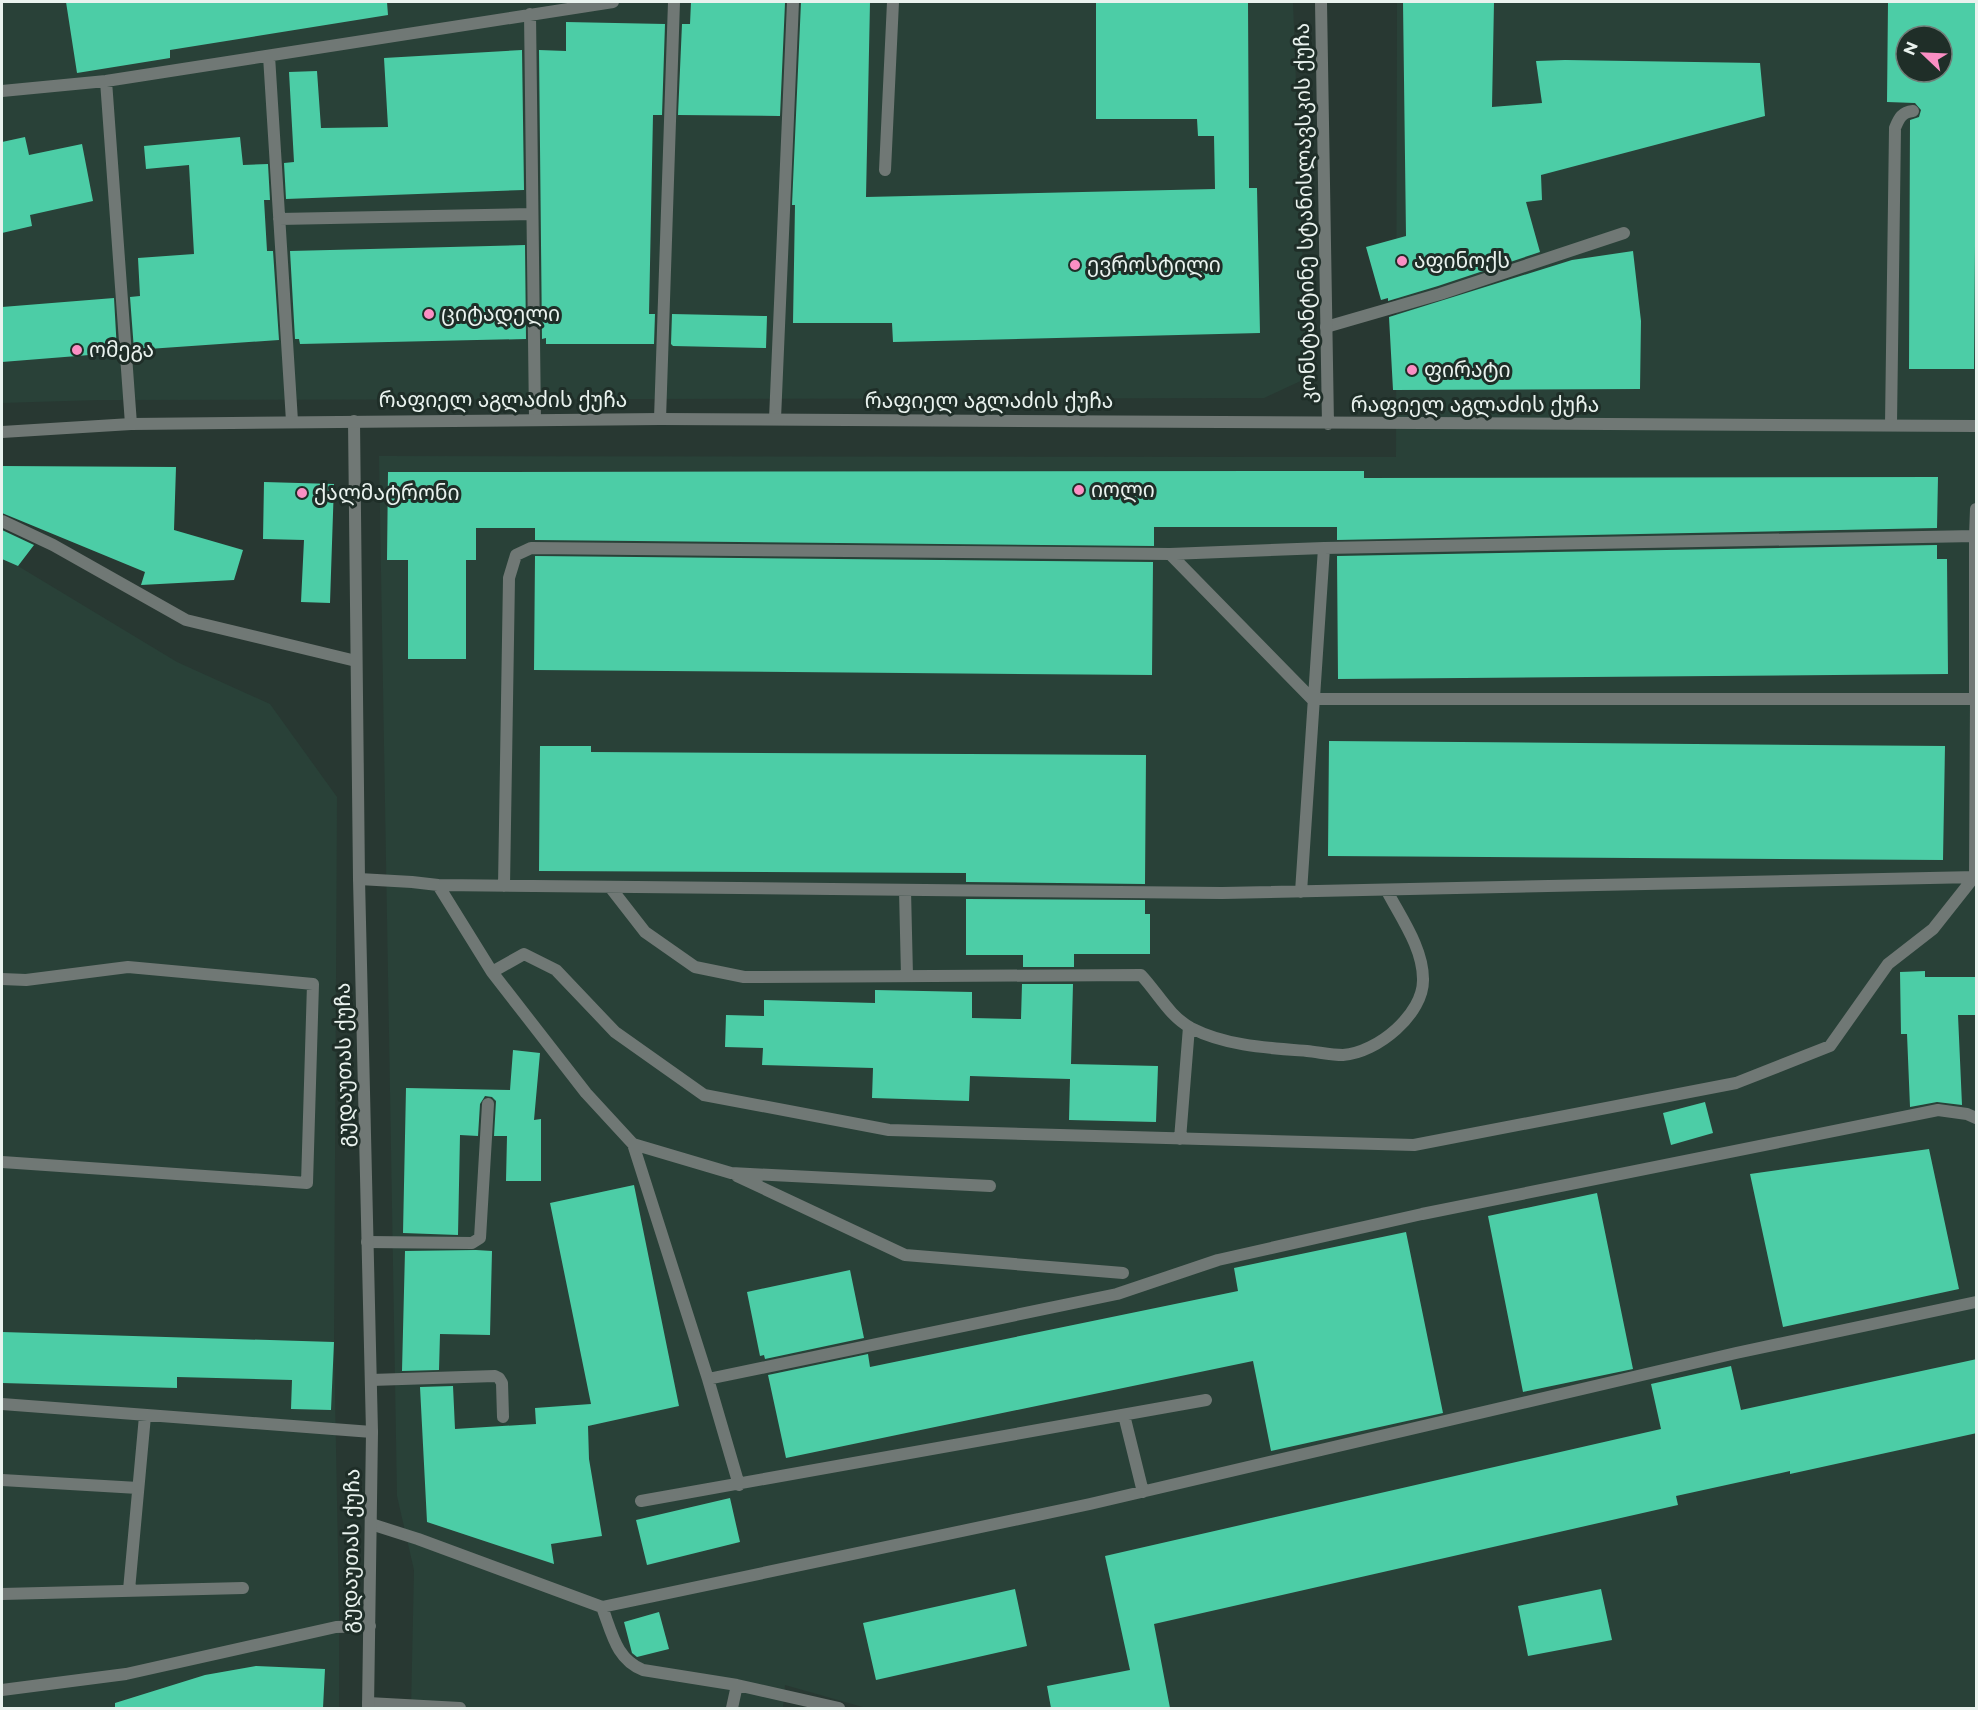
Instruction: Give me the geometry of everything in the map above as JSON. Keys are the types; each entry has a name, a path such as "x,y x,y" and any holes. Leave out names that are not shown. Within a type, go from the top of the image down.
{"street":[{"path":"2,91 106,81 613,2"},
{"path":"660,419 674,2"},
{"path":"775,419 793,2"},
{"path":"885,170 893,2"},
{"name":"კონსტანტინე სტანისლავსკის ქუჩა","path":"1321,2 1328,424"},
{"path":"530,14 535,420"},
{"path":"269,56 292,421"},
{"path":"106,81 131,424"},
{"path":"1891,425 1895,128 1900,116 1913,111"},
{"path":"279,219 532,214"},
{"path":"1326,327 1440,294 1624,233"},
{"name":"რაფიელ აგლაძის ქუჩა","path":"2,432 131,424 660,419 1977,426"},
{"name":"გუდაუთას ქუჩა","path":"354,421 359,879 372,1432 368,1706"},
{"path":"492,972 524,954 556,970 615,1032 704,1095 889,1130 1414,1145 1736,1083 1830,1046 1888,964 1933,929 1976,876 1975,536 1977,509"},
{"path":"2,521 53,544 186,621 356,661"},
{"path":"504,886 509,578 516,555 531,548 1170,554 1324,548 1975,536"},
{"path":"1301,892 1312,699 1324,548"},
{"path":"1170,554 1312,699 1976,699"},
{"path":"359,879 438,885 1211,893 1387,891 1976,876"},
{"path":"438,885 492,972 586,1093 633,1144 739,1485"},
{"path":"610,887 645,932 695,967 744,977 1142,975 1165,1007 1190,1027 1212,1037 1254,1046 1344,1055 1377,1045 1403,1022 1415,1007 1424,981 1422,958 1387,891"},
{"path":"905,890 907,976"},
{"path":"2,979 26,980 128,967 313,984 307,1183 2,1162"},
{"path":"1180,1139 1190,1027"},
{"path":"368,1242 472,1243 480,1238 488,1104"},
{"path":"708,1380 1117,1294 1218,1260 1422,1214 1938,1110 1967,1114 1977,1118"},
{"path":"633,1144 731,1173 905,1254 1123,1273"},
{"path":"731,1173 990,1186"},
{"path":"371,1524 602,1607 1143,1492 1736,1353 1977,1302"},
{"path":"371,1380 495,1376 502,1383 503,1417"},
{"path":"641,1501 1206,1400"},
{"path":"2,1404 372,1432"},
{"path":"1124,1415 1143,1492"},
{"path":"129,1590 145,1416"},
{"path":"2,1480 138,1488"},
{"path":"2,1594 243,1588"},
{"path":"602,1607 620,1654 631,1665 643,1670 737,1685 839,1708"},
{"path":"2,1690 126,1674 336,1626 370,1626"},
{"path":"732,1708 737,1685"},
{"path":"368,1706 460,1708"}],"shaded area":[{"path":"2,2 1293,2 1307,378 1264,398 99,400 2,403"},
{"path":"1397,2 1976,2 1976,1708 866,1708 785,1685 783,1708 411,1708 414,1570 397,1496 379,456 1396,457"},
{"path":"2,529 34,545 18,566 177,662 270,704 337,797 334,1342 339,1708 2,1708"}],"building":[{"path":"66,2 387,2 388,15 170,50 170,58 77,73"},
{"path":"691,2 785,3 780,116 678,115 682,24 690,24"},
{"path":"801,2 870,2 866,197 1215,189 1214,136 1198,136 1197,119 1096,119 1096,2 1248,2 1249,188 1257,188 1260,333 893,342 892,323 793,323 795,205 792,205"},
{"path":"1403,2 1494,2 1492,107 1542,103 1536,61 1760,63 1765,116 1541,175 1542,200 1526,202 1540,252 1438,286 1388,301 1388,298 1381,300 1366,247 1406,236"},
{"path":"1888,2 1977,2 1974,369 1909,369 1910,120 1919,117 1921,110 1915,103 1887,102"},
{"path":"566,22 665,24 662,115 653,115 649,314 655,314 654,344 546,344 546,338 542,339 539,50 566,51"},
{"path":"522,50 524,190 286,199 284,163 294,162 289,72 317,71 321,128 388,127 384,58"},
{"path":"25,137 29,155 82,144 93,201 30,215 32,226 2,233 2,142"},
{"path":"240,137 243,165 268,164 270,200 264,200 267,251 273,251 279,340 134,350 130,297 140,296 138,258 194,254 189,165 146,169 144,146"},
{"path":"525,245 526,339 300,344 299,339 295,339 290,251"},
{"path":"1633,251 1641,321 1640,389 1393,390 1389,317 1572,260"},
{"path":"114,298 117,351 2,362 2,307"},
{"path":"672,314 767,316 766,348 673,346 671,344"},
{"path":"2,466 176,467 174,530 243,550 234,580 141,585 145,572 2,513"},
{"path":"1364,471 1364,478 1938,477 1937,528 1337,540 1337,527 1154,527 1154,546 535,540 535,528 476,528 476,560 466,560 466,659 408,659 408,560 387,560 388,472"},
{"path":"264,482 334,484 330,603 301,602 304,540 263,539"},
{"path":"2,530 34,545 18,566 2,559"},
{"path":"1937,545 1937,559 1947,559 1948,674 1338,679 1337,556"},
{"path":"535,556 1153,562 1152,675 534,670"},
{"path":"1329,741 1945,746 1943,860 1328,856"},
{"path":"540,746 591,746 591,752 1146,755 1145,884 966,882 966,873 539,871"},
{"path":"966,899 1145,900 1145,914 1150,914 1150,954 1074,954 1074,967 1023,967 1023,955 966,955"},
{"path":"1925,971 1925,977 1977,977 1977,1015 1958,1015 1962,1105 1937,1102 1910,1107 1907,1034 1901,1034 1900,972"},
{"path":"1022,984 1073,984 1071,1064 1158,1066 1156,1122 1069,1120 1070,1079 970,1076 969,1101 872,1098 873,1068 762,1065 763,1048 725,1047 726,1015 764,1016 764,1000 875,1003 875,990 972,992 972,1018 1021,1019"},
{"path":"513,1050 540,1053 534,1120 541,1119 541,1181 506,1181 507,1136 494,1136 496,1101 492,1097 485,1096 480,1104 478,1136 460,1135 458,1235 403,1233 406,1088 510,1090"},
{"path":"1705,1102 1713,1133 1671,1145 1663,1113"},
{"path":"1929,1149 1959,1289 1783,1327 1750,1174"},
{"path":"634,1185 679,1406 588,1426 589,1459 602,1536 551,1544 554,1564 427,1522 420,1387 453,1386 455,1429 536,1424 535,1408 591,1404 550,1203"},
{"path":"1597,1193 1633,1369 1523,1392 1488,1216"},
{"path":"1406,1232 1443,1413 1271,1451 1253,1361 786,1458 768,1375 868,1354 870,1367 1238,1291 1234,1268"},
{"path":"405,1251 492,1251 490,1335 440,1334 439,1370 402,1371"},
{"path":"850,1270 864,1338 765,1359 764,1355 760,1356 747,1292"},
{"path":"2,1332 334,1342 331,1410 291,1409 292,1380 177,1377 177,1388 2,1383"},
{"path":"1977,1359 1977,1433 1790,1474 1790,1471 1676,1496 1678,1505 1154,1624 1170,1708 1051,1708 1047,1686 1130,1670 1105,1556 1661,1429 1651,1384 1731,1366 1741,1410"},
{"path":"730,1498 740,1542 647,1565 636,1520"},
{"path":"1015,1589 1027,1646 876,1680 863,1623"},
{"path":"1601,1589 1612,1640 1528,1656 1518,1606"},
{"path":"659,1612 669,1649 637,1657 632,1653 624,1622"},
{"path":"256,1666 325,1669 323,1708 115,1708 115,1703 205,1675"}],"place":[{"name":"აფინოქს","path":"1402,261"},
{"name":"ევროსტილი","path":"1075,265"},
{"name":"ციტადელი","path":"429,314"},
{"name":"ომეგა","path":"77,350"},
{"name":"ფირატი","path":"1412,370"},
{"name":"იოლი","path":"1079,490"},
{"name":"ქალმატრონი","path":"302,493"}]}
